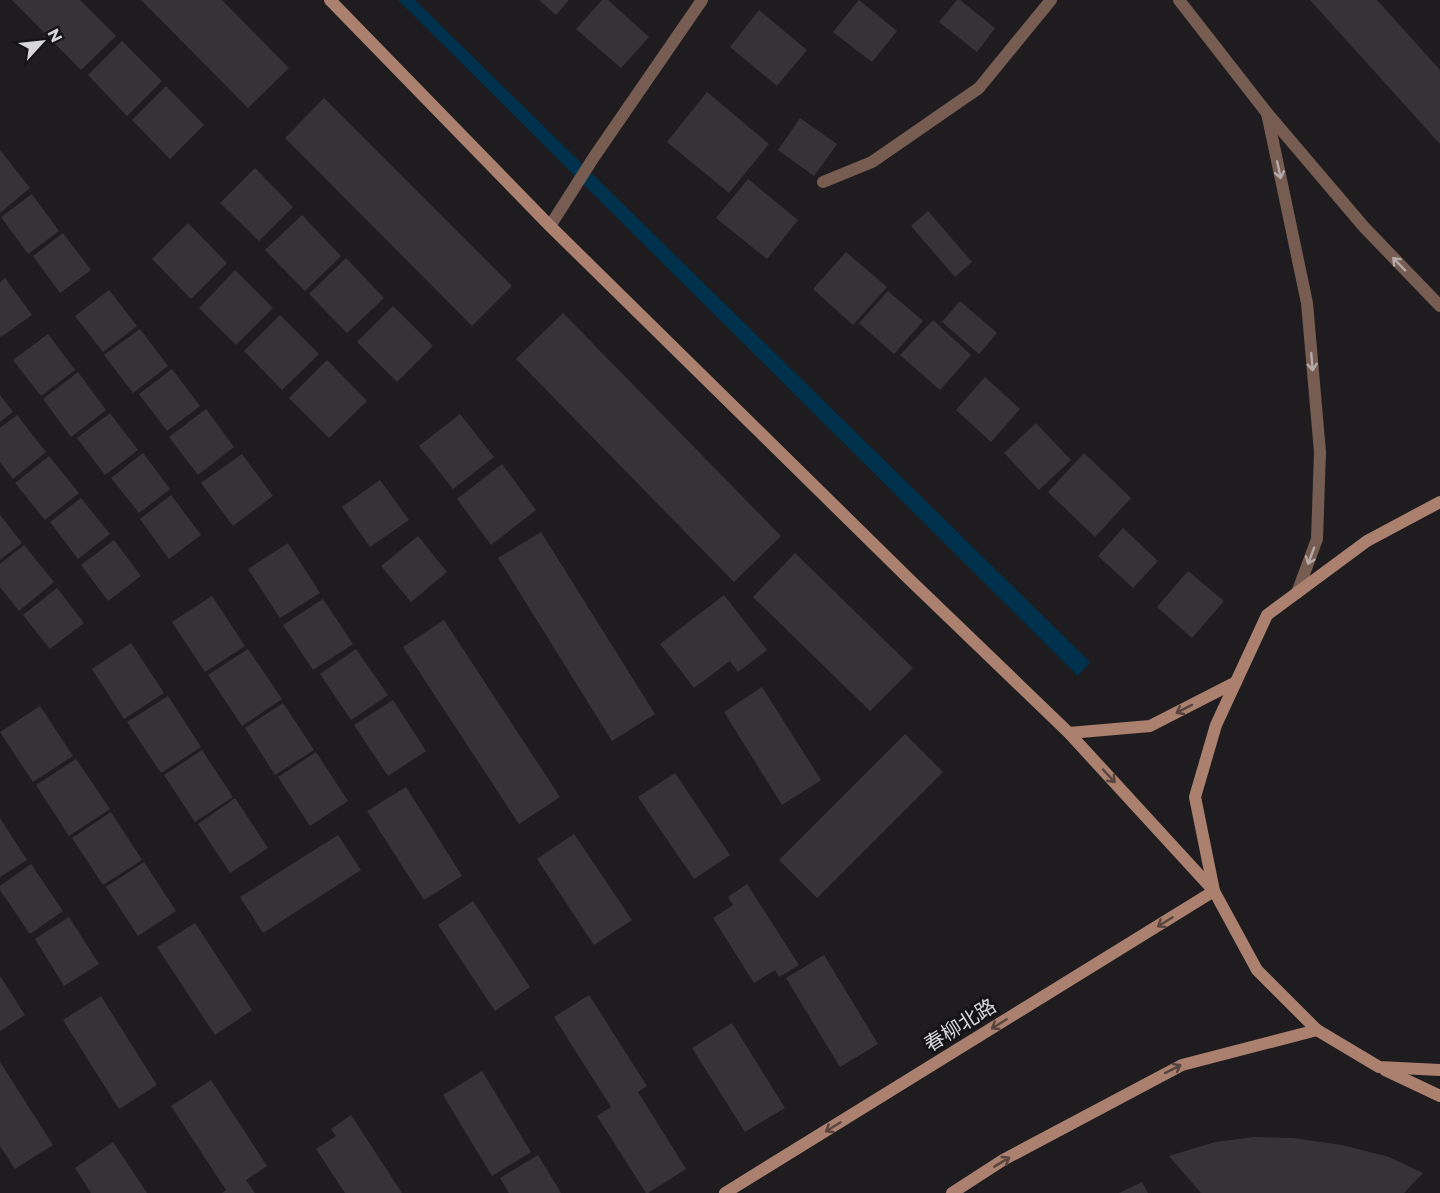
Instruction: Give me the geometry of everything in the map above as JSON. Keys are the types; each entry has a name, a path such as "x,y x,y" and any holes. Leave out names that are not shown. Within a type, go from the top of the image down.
{"street":[{"path":"330,0 550,226 1069,733 1215,891 1257,970 1317,1029 1379,1067 1440,1096"},
{"path":"823,182 872,162 979,88 1051,0"},
{"path":"1179,0 1267,113 1364,227 1440,306"},
{"path":"550,226 694,3"},
{"path":"1267,113 1307,303 1320,452 1317,539 1297,593"},
{"path":"1215,891 1195,796 1216,725 1267,615 1367,541 1440,502"},
{"path":"1069,733 1150,726 1236,682"},
{"name":"春柳北路","path":"725,1193 1215,891"},
{"path":"952,1193 1003,1161 1182,1065 1317,1029"},
{"path":"1379,1067 1440,1070"}],"water":[{"path":"398,0 415,0 1090,662 1078,676"}],"building":[{"path":"12,0 80,0 116,36 81,70"},
{"path":"141,0 222,0 289,68 248,108"},
{"path":"539,0 569,0 556,15"},
{"path":"602,0 608,0 649,37 621,68 576,29"},
{"path":"859,0 897,31 872,62 833,32"},
{"path":"957,0 995,28 977,52 939,22"},
{"path":"1310,0 1377,0 1440,70 1440,144"},
{"path":"759,10 807,50 777,86 730,47"},
{"path":"122,41 162,81 127,116 88,75"},
{"path":"166,86 204,125 170,159 132,120"},
{"path":"707,92 769,144 729,193 667,142"},
{"path":"324,98 512,286 472,326 285,138"},
{"path":"800,118 837,144 814,176 778,150"},
{"path":"0,150 30,188 0,213"},
{"path":"255,168 293,207 259,241 220,203"},
{"path":"748,179 798,220 767,259 716,218"},
{"path":"32,194 59,231 28,254 1,217"},
{"path":"928,211 972,262 955,277 911,226"},
{"path":"302,215 341,256 305,291 265,250"},
{"path":"188,223 227,263 191,299 152,259"},
{"path":"63,233 91,270 60,293 33,256"},
{"path":"846,252 887,287 853,325 813,289"},
{"path":"346,258 384,298 347,333 309,294"},
{"path":"235,270 273,308 236,345 199,308"},
{"path":"5,278 32,315 1,337 0,282"},
{"path":"109,290 137,326 103,352 75,316"},
{"path":"888,291 923,321 894,354 859,323"},
{"path":"960,301 997,333 979,354 942,322"},
{"path":"393,306 433,346 397,382 357,342"},
{"path":"563,313 781,536 734,582 516,359"},
{"path":"280,315 319,354 282,390 244,351"},
{"path":"933,320 971,355 940,390 900,355"},
{"path":"140,329 168,366 133,393 104,355"},
{"path":"48,334 75,370 41,396 13,360"},
{"path":"327,360 367,401 329,438 289,398"},
{"path":"172,369 200,406 167,431 139,394"},
{"path":"78,372 106,410 71,437 43,399"},
{"path":"985,377 1020,409 991,442 956,410"},
{"path":"0,395 13,412 0,422"},
{"path":"206,409 234,447 198,475 169,437"},
{"path":"110,413 138,450 105,475 77,438"},
{"path":"460,414 494,457 453,489 419,446"},
{"path":"17,415 46,452 13,479 0,462 0,428"},
{"path":"1036,423 1071,460 1039,490 1004,453"},
{"path":"143,453 170,489 139,513 111,478"},
{"path":"1084,453 1131,498 1095,537 1048,492"},
{"path":"242,454 273,496 233,526 201,483"},
{"path":"49,456 79,493 45,520 15,483"},
{"path":"502,464 536,510 491,545 457,499"},
{"path":"380,480 409,520 370,547 342,507"},
{"path":"171,495 201,535 169,559 140,519"},
{"path":"81,498 110,534 78,559 50,522"},
{"path":"0,515 22,543 0,560"},
{"path":"1123,528 1158,561 1133,588 1098,556"},
{"path":"541,532 655,714 612,741 498,558"},
{"path":"418,536 447,572 411,602 381,566"},
{"path":"114,540 141,576 108,601 81,565"},
{"path":"288,543 320,593 280,618 248,569"},
{"path":"24,545 54,582 19,611 0,587 0,564"},
{"path":"795,553 913,668 870,711 753,597"},
{"path":"1188,571 1224,601 1192,638 1157,607"},
{"path":"57,588 84,623 50,649 23,615"},
{"path":"724,595 767,650 738,672 730,661 694,688 660,644"},
{"path":"212,596 245,646 205,672 172,622"},
{"path":"323,599 353,644 313,670 283,625"},
{"path":"444,620 560,797 519,824 403,647"},
{"path":"131,643 164,693 124,719 92,669"},
{"path":"248,649 282,699 242,726 208,675"},
{"path":"356,649 388,695 351,720 320,674"},
{"path":"762,687 821,780 782,805 724,712"},
{"path":"168,696 201,747 161,773 127,722"},
{"path":"393,700 426,751 388,776 354,725"},
{"path":"283,703 314,750 275,775 245,728"},
{"path":"40,706 73,756 33,782 0,732"},
{"path":"905,734 943,772 817,898 779,860"},
{"path":"202,750 233,797 195,822 164,775"},
{"path":"316,752 348,801 310,826 278,777"},
{"path":"76,759 110,809 69,836 36,785"},
{"path":"675,773 730,855 694,879 638,797"},
{"path":"406,787 462,876 424,900 367,811"},
{"path":"235,798 268,848 230,873 198,824"},
{"path":"111,812 142,860 103,885 72,838"},
{"path":"0,818 27,860 0,877"},
{"path":"574,834 632,920 594,945 537,859"},
{"path":"338,835 361,870 263,933 240,897"},
{"path":"144,862 176,911 138,936 106,887"},
{"path":"31,864 63,911 30,934 0,890 0,886"},
{"path":"747,884 799,965 779,977 775,970 754,983 713,918 733,905 728,897"},
{"path":"473,901 530,987 495,1011 438,925"},
{"path":"69,917 99,964 64,986 35,939"},
{"path":"195,923 252,1010 215,1035 157,947"},
{"path":"824,955 878,1044 840,1067 786,978"},
{"path":"0,976 25,1015 0,1031"},
{"path":"589,995 647,1086 638,1092 686,1169 648,1193 597,1116 611,1107 554,1017"},
{"path":"101,996 157,1085 119,1109 63,1020"},
{"path":"732,1023 785,1108 745,1132 692,1048"},
{"path":"0,1062 53,1145 15,1169 0,1146"},
{"path":"482,1071 531,1152 492,1176 443,1095"},
{"path":"211,1080 267,1166 246,1180 255,1193 222,1193 226,1190 171,1106"},
{"path":"351,1115 402,1193 345,1193 316,1149 336,1136 331,1129"},
{"path":"1254,1137 1293,1138 1342,1145 1389,1157 1423,1173 1404,1193 1201,1193 1169,1156 1215,1142"},
{"path":"113,1142 147,1193 91,1193 75,1168"},
{"path":"538,1155 561,1193 509,1193 500,1178"},
{"path":"1142,1182 1148,1193 1119,1193"}]}
